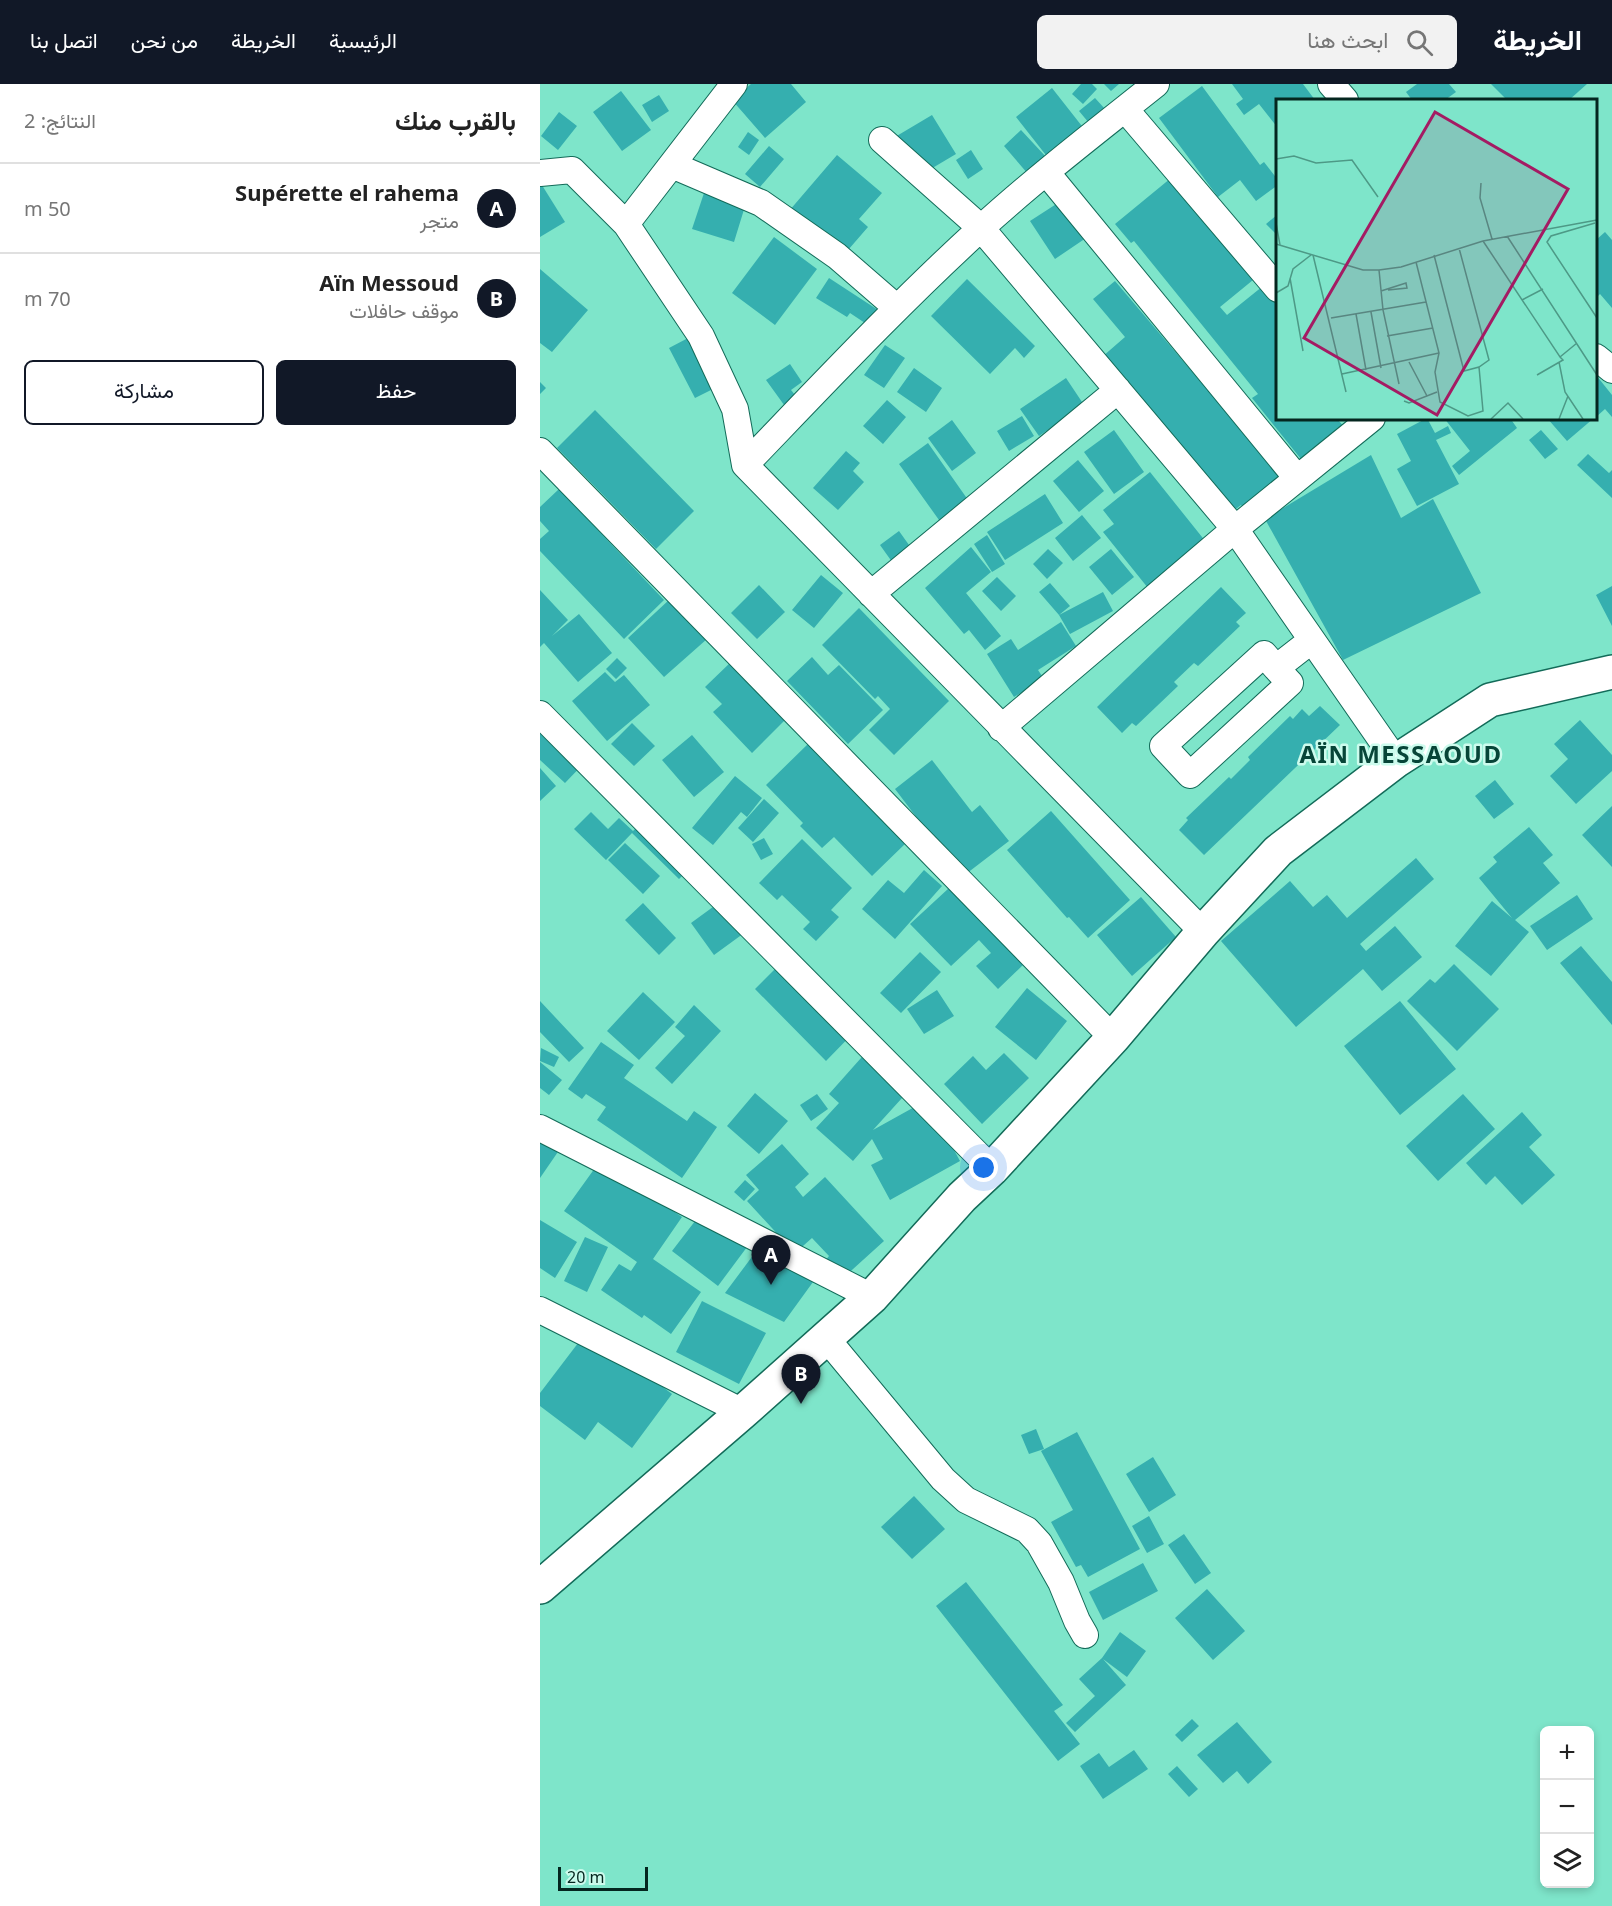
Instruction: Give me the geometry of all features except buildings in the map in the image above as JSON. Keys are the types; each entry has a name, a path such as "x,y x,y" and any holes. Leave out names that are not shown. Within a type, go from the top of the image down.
{"main road":[{"path":"540,1587 872,1298 963,1197 992,1169 1113,1038 1203,932 1278,851 1396,761 1490,700 1612,672"}],"street":[{"path":"626,224 734,84"},
{"path":"745,465 897,308 981,228 1046,172 1156,84"},
{"path":"1331,84 1344,99"},
{"path":"1125,109 1276,288"},
{"path":"882,140 981,228 1235,529 1396,761"},
{"path":"672,165 761,203 837,256 897,308"},
{"path":"540,173 572,170 626,224 701,336 735,409 745,465 1203,932"},
{"path":"1046,172 1297,478"},
{"path":"1597,358 1612,370"},
{"path":"871,594 1118,390"},
{"path":"1001,728 1235,529 1370,420"},
{"path":"540,451 1113,1038"},
{"path":"1276,668 1312,640"},
{"path":"1264,654 1276,668 1290,683 1190,775 1163,746 1264,654"},
{"path":"540,714 992,1169"},
{"path":"540,1128 872,1298"},
{"path":"540,1310 743,1412"},
{"path":"826,1338 944,1479 966,1500 1028,1530 1039,1543 1061,1582 1085,1635"}],"place":[{"name":"Supérette el rahema","path":"771,1285"},
{"name":"Aïn Messoud","path":"801,1404"}],"district":[{"name":"AÏN MESSAOUD","path":"1401,755"}]}
